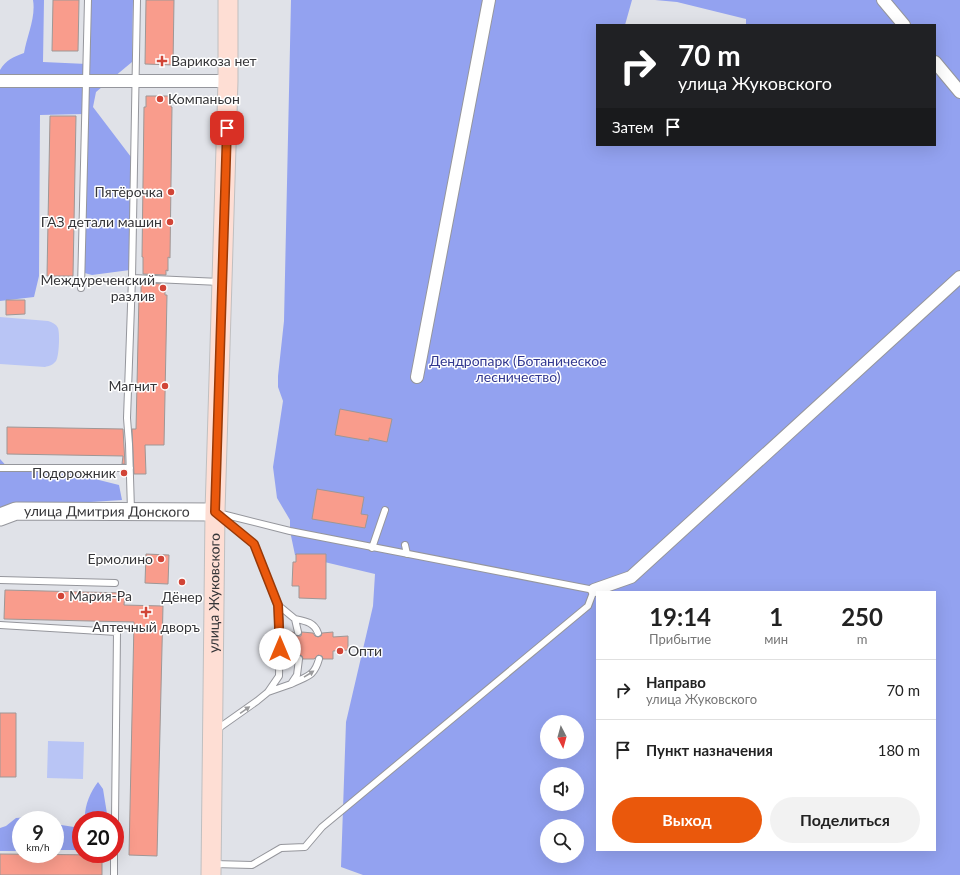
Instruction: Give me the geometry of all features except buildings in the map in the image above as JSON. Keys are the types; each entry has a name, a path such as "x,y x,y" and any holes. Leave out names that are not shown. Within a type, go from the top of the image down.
{"main road":[{"name":"улица Жуковского","path":"211,869 215,512 228,81 228,0"}],"street":[{"path":"417,377 489,0"},
{"path":"883,0 903,24"},
{"path":"936,63 960,92"},
{"path":"0,81 228,81"},
{"path":"594,590 631,577 960,277"},
{"name":"улица Дмитрия Донского","path":"0,517 16,511 215,512"}],"lane":[{"path":"81,288 88,0"},
{"path":"132,511 127,418 137,81 137,0"},
{"path":"132,278 222,282"},
{"path":"0,468 130,468"},
{"path":"372,548 385,510"},
{"path":"211,869 252,865 281,848 305,847 322,827 588,606 594,590 372,548 290,531 215,512"},
{"path":"213,732 268,692 279,676 280,622 278,605 254,544 215,512"},
{"path":"405,545 407,554"},
{"path":"0,580 115,583"},
{"path":"278,605 295,618 309,622 318,633"},
{"path":"295,618 298,632"},
{"path":"0,625 117,632 115,811"},
{"path":"292,684 297,675 299,659"},
{"path":"268,692 292,684 313,673 319,659"},
{"path":"114,863 114,875"}],"shaded area":[{"path":"0,317 48,321 55,324 58,328 59,335 56,361 45,367 0,364"},
{"path":"48,741 84,742 83,779 47,778"}],"green space":[{"path":"33,0 44,0 43,62 87,64 88,0 133,0 132,62 96,92 93,107 131,157 130,270 92,275 81,272 84,114 40,115 39,276 34,297 0,301 0,70 10,59 24,53 32,20 34,6"},
{"name":"Дендропарк (Ботаническое лесничество)","path":"291,0 632,0 625,24 596,24 596,146 936,146 936,24 746,24 746,19 677,2 655,0 960,0 960,875 363,875 341,867 346,722 373,606 375,574 295,555 290,531 290,520 277,498 273,467 283,401 278,387 284,321"},
{"path":"0,459 11,471 63,471 119,485 122,500 13,507 0,512"},
{"path":"98,782 103,789 107,811 85,811 92,790"},
{"path":"12,821 12,851 0,851 0,828 6,826"},
{"path":"64,825 72,827 72,850 64,850"}],"place":[{"name":"Варикоза нет","path":"162,61"},
{"name":"Компаньон","path":"160,99"},
{"name":"Пятёрочка","path":"171,192"},
{"name":"ГАЗ детали машин","path":"170,222"},
{"name":"Междуреченский разлив","path":"163,288"},
{"name":"Магнит","path":"165,386"},
{"name":"Подорожник","path":"124,473"},
{"name":"Ермолино","path":"161,559"},
{"name":"Дёнер","path":"182,582"},
{"name":"Мария-Ра","path":"61,596"},
{"name":"Аптечный дворъ","path":"146,612"},
{"name":"Опти","path":"340,651"}],"route":[{"path":"227,128 215,512 254,544 278,605 280,622 280,649"}]}
